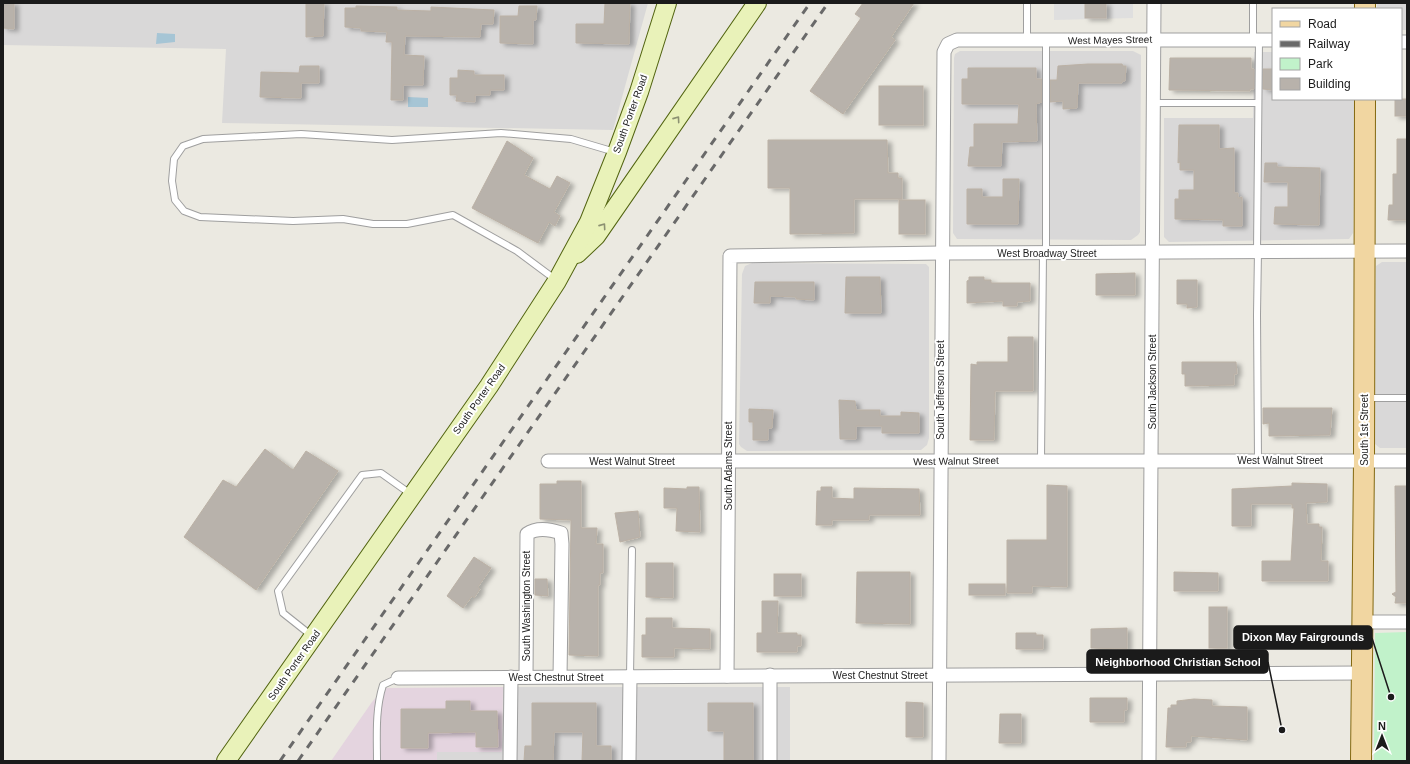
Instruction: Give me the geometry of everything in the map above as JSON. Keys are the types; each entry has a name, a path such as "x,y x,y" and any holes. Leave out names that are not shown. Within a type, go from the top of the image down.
{"main road":[{"name":"South 1st Street","path":"1361,761 1365,100"}],"street":[{"name":"South Porter Road","path":"226,761 524,334 557,281 588,222 617,152 639,92 667,3"},
{"path":"566,264 596,236 757,3"},
{"name":"South Jackson Street","path":"1149,761 1154,3"},
{"name":"West Mayes Street","path":"948,44 957,40 1272,40"},
{"name":"South Jefferson Street","path":"939,761 941,253 944,52 948,44"},
{"name":"West Broadway Street","path":"730,256 941,253 1407,251"},
{"name":"South Adams Street","path":"726,676 730,256"},
{"name":"West Walnut Street","path":"548,462 1041,460 1407,461"},
{"name":"South Washington Street","path":"526,677 527,534 534,530 549,530 561,533 562,544 560,677"},
{"path":"1362,622 1407,622"},
{"name":"West Chestnut Street","path":"398,678 1361,673"},
{"path":"770,675 770,761"},
{"path":"629,761 630,676"},
{"path":"510,761 511,677"}],"lane":[{"path":"1026,40 1027,3"},
{"path":"1253,3 1258,103 1258,460"},
{"path":"1041,460 1046,41"},
{"path":"1153,103 1258,103"},
{"path":"557,281 517,251 453,215 407,224 372,224 343,219 293,221 200,217 184,211 175,200 172,181 174,159 184,146 202,139 301,134 392,140 501,133 571,139 617,152"},
{"path":"1364,398 1407,398"},
{"path":"313,637 283,612 278,591 362,475 381,473 412,495"},
{"path":"630,676 632,550"},
{"path":"378,761 377,720 380,696 383,685 398,678"}],"shaded area":[{"path":"3,3 648,3 613,130 222,123 226,49 3,45"},
{"path":"1054,3 1133,3 1133,18 1054,20"},
{"path":"1377,3 1407,3 1407,30 1402,30 1402,8 1377,8"},
{"path":"960,51 1133,51 1141,55 1140,232 1138,235 1131,240 957,239 953,233 954,58 955,54"},
{"path":"1254,52 1272,52 1272,100 1354,100 1353,233 1349,239 1169,242 1164,237 1164,118 1253,118"},
{"path":"1382,262 1407,262 1407,448 1380,448 1375,444 1376,266"},
{"path":"752,263 926,264 929,267 929,438 927,445 921,450 747,451 741,447 739,444 742,274 745,266"},
{"path":"503,687 790,687 790,761 437,761 437,752 502,752"},
{"path":"503,687 502,752 437,752 437,761 331,761 372,702 385,688"}],"green space":[{"path":"1407,632 1407,761 1374,761 1375,633"}],"water":[{"path":"157,33 175,34 175,42 156,44"},
{"path":"408,97 428,98 428,107 408,107"}],"building":[{"path":"3,3 14,3 14,29 3,28"},
{"path":"306,3 324,3 323,36 306,37"},
{"path":"605,3 630,3 629,44 576,43 576,24 604,24"},
{"path":"863,3 914,3 891,37 895,40 843,114 810,91 861,18 855,14"},
{"path":"1085,3 1106,3 1106,18 1085,18"},
{"path":"356,6 397,7 397,10 431,11 431,7 494,10 493,24 481,24 480,37 405,36 404,55 424,56 423,85 403,85 403,100 391,100 392,42 386,42 387,32 361,31 361,28 345,27 345,8 356,8"},
{"path":"519,6 537,6 536,20 533,20 533,44 500,43 500,16 518,16"},
{"path":"1170,58 1251,58 1251,69 1254,69 1254,89 1250,89 1250,91 1169,90"},
{"path":"1122,64 1123,66 1126,66 1125,81 1122,81 1122,83 1078,83 1077,108 1063,109 1063,101 1050,102 1050,80 1057,80 1058,66"},
{"path":"300,66 319,66 319,83 301,83 301,98 260,97 261,72 299,73"},
{"path":"968,68 1036,68 1036,79 1042,79 1042,102 1036,104 1037,141 1002,142 1001,166 968,166 970,147 974,147 974,124 1018,124 1019,104 962,104 962,79 968,79"},
{"path":"1263,69 1272,69 1272,90 1263,89"},
{"path":"458,70 474,71 474,75 504,75 504,90 490,90 490,95 475,95 475,102 456,101 457,95 450,95 450,78 458,78"},
{"path":"879,86 923,86 923,125 879,125"},
{"path":"1407,99 1407,116 1395,116 1395,100"},
{"path":"1179,125 1219,125 1219,149 1234,148 1234,193 1238,193 1238,198 1242,197 1242,226 1223,226 1223,220 1175,219 1175,199 1179,199 1179,190 1194,190 1194,170 1180,170 1180,162 1178,163"},
{"path":"1397,139 1407,139 1407,220 1388,220 1389,205 1393,205 1393,174 1397,174"},
{"path":"768,140 887,140 888,173 898,173 898,178 902,178 902,199 854,199 854,233 790,234 790,188 768,188"},
{"path":"507,141 533,158 524,175 550,189 557,176 570,183 554,212 560,216 555,226 549,222 538,243 472,208"},
{"path":"1265,163 1277,163 1277,167 1320,168 1319,225 1274,224 1275,207 1288,207 1288,182 1264,182"},
{"path":"1003,179 1019,179 1018,224 967,224 967,189 982,189 982,197 1003,197"},
{"path":"899,200 925,200 925,234 899,234"},
{"path":"1135,273 1135,295 1096,295 1096,274"},
{"path":"846,277 880,277 881,313 845,313"},
{"path":"969,277 984,277 984,280 991,280 991,283 1030,283 1030,301 1017,302 1017,306 1003,306 1003,301 967,303 967,281 969,280"},
{"path":"1177,280 1197,280 1197,307 1187,308 1187,304 1177,304"},
{"path":"755,282 814,282 814,300 796,299 796,297 770,296 770,303 754,303"},
{"path":"1008,337 1033,337 1033,391 995,391 994,440 970,440 971,364 977,365 977,362 1008,362"},
{"path":"1182,362 1236,362 1237,374 1234,374 1234,385 1185,386 1185,374 1182,374"},
{"path":"839,400 855,401 856,410 880,410 880,416 901,416 901,412 919,413 919,433 882,433 882,426 856,426 856,439 840,439"},
{"path":"1263,408 1332,408 1330,435 1269,436 1269,423 1263,424"},
{"path":"749,409 773,410 772,428 768,428 768,440 753,440 753,422 749,422"},
{"path":"265,449 293,470 306,451 338,471 256,590 184,537 223,480 236,487"},
{"path":"557,481 581,481 581,528 597,528 596,544 603,544 603,573 600,573 600,585 598,585 598,656 569,655 571,520 540,519 540,484 557,484"},
{"path":"1292,483 1327,484 1327,502 1306,503 1307,524 1319,524 1319,527 1322,527 1321,561 1328,561 1328,581 1262,581 1262,561 1291,561 1294,508 1292,508 1292,504 1251,504 1251,526 1232,526 1232,489 1292,486"},
{"path":"1047,485 1067,486 1067,587 1032,586 1032,593 1007,593 1007,540 1047,540"},
{"path":"1395,486 1407,486 1406,603 1395,603 1396,597 1392,594 1396,592"},
{"path":"687,487 699,487 700,532 676,531 677,508 664,508 664,488 687,489"},
{"path":"821,487 832,487 832,498 854,499 854,488 919,489 920,515 869,515 869,520 832,520 832,525 816,525 817,491 821,491"},
{"path":"638,511 640,537 620,542 615,513"},
{"path":"474,557 491,568 478,587 480,589 474,598 472,596 463,608 447,596"},
{"path":"646,563 673,563 673,598 646,597"},
{"path":"857,572 910,572 910,624 856,623"},
{"path":"1174,572 1218,573 1218,591 1174,591"},
{"path":"774,574 801,574 801,596 774,596"},
{"path":"535,579 547,579 548,596 535,595"},
{"path":"969,584 1005,584 1005,595 969,595"},
{"path":"762,601 778,601 777,633 797,633 797,635 801,635 801,646 797,646 797,652 757,652 757,633 762,633"},
{"path":"1209,607 1227,607 1227,648 1209,648"},
{"path":"646,618 672,618 672,628 710,629 710,649 674,648 674,657 642,657 642,635 646,635"},
{"path":"1127,628 1127,649 1091,648 1091,629"},
{"path":"1016,633 1036,633 1036,635 1043,635 1043,649 1016,649"},
{"path":"1090,698 1127,698 1127,710 1124,710 1124,722 1090,722"},
{"path":"1194,699 1212,700 1212,706 1247,707 1247,740 1191,736 1191,742 1186,742 1186,747 1166,747 1168,708 1171,708 1171,705 1177,705 1177,701"},
{"path":"446,701 470,701 470,711 497,711 498,747 476,747 476,732 428,733 428,748 401,748 401,709 446,709"},
{"path":"906,702 923,703 923,737 906,737"},
{"path":"532,703 596,703 596,746 611,746 611,761 582,761 583,732 554,732 553,761 524,761 525,746 532,746"},
{"path":"708,703 753,703 753,761 724,761 724,731 708,731"},
{"path":"1000,714 1021,714 1021,743 999,743"}],"railway":[{"path":"280,761 810,3"},
{"path":"298,761 828,3"}],"place":[{"name":"Dixon May Fairgrounds","path":"1391,697"},
{"name":"Neighborhood Christian School","path":"1282,730"}]}
